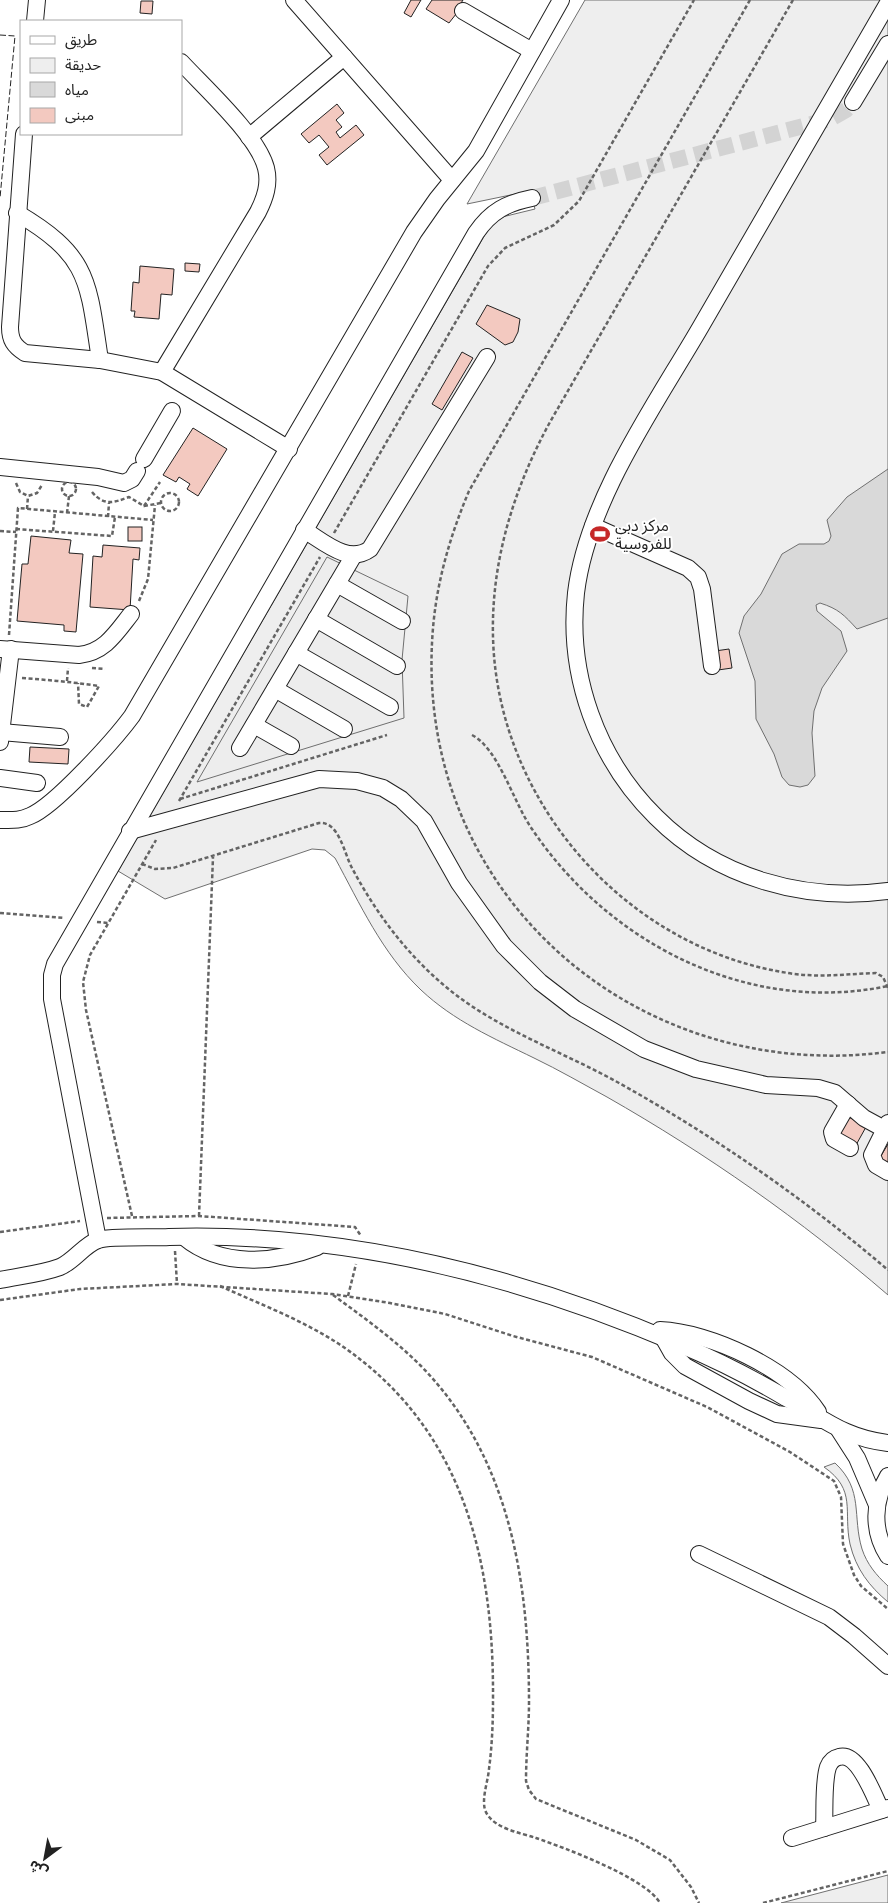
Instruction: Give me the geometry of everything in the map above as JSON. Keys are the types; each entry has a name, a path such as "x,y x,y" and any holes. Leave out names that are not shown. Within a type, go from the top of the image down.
{"street":[{"path":"35,20 37,0"},
{"path":"294,0 452,180"},
{"path":"0,820 19,820 42,810 121,730 141,700 289,449 414,232 481,143 560,0"},
{"path":"888,3 637,438 593,526 585,550 576,593 575,628 578,667 588,708 608,754 633,792 659,820 688,845 736,872 776,885 819,893 866,894 888,890"},
{"path":"464,11 532,51"},
{"path":"854,102 888,44"},
{"path":"249,137 344,57"},
{"path":"162,372 263,202 266,191 266,168 249,137 182,63"},
{"path":"24,135 17,213 10,338 16,347 25,353 100,360 162,372 289,449"},
{"path":"98,1240 51,987 55,964 476,232 485,220 497,210 511,202 532,198"},
{"path":"17,213 51,234 72,256 80,269 91,299 100,360"},
{"path":"304,530 341,552 354,556 366,552 374,544 487,357"},
{"path":"0,466 52,471 124,482 132,479 172,411"},
{"path":"593,526 682,565 698,577 702,589 712,666"},
{"path":"240,748 354,556"},
{"path":"337,584 402,621"},
{"path":"60,738 1,737 8,677 6,649 79,655 88,654 104,646 131,614"},
{"path":"316,619 397,666"},
{"path":"296,654 390,707"},
{"path":"275,689 344,729"},
{"path":"254,725 291,746"},
{"path":"0,778 37,783"},
{"path":"130,831 319,779 344,779 383,788 402,799 424,821 458,884 504,946 540,982 575,1009 636,1044 688,1066 722,1076 766,1085 826,1090 835,1093 864,1118 887,1128 872,1155 876,1165 888,1172"},
{"path":"848,1104 832,1132 834,1138 850,1148"},
{"path":"0,1280 61,1266 98,1240 184,1237 255,1239 322,1245 460,1270 572,1302 647,1330 758,1382 839,1430 862,1439 888,1444"},
{"path":"647,1330 698,1336 766,1366 798,1389 823,1420"},
{"path":"839,1430 858,1458 877,1505"},
{"path":"888,1476 877,1505 877,1530 888,1556"},
{"path":"699,1554 829,1617 888,1666"},
{"path":"792,1838 885,1809 856,1762 848,1757 838,1757 833,1760 827,1769 824,1828"}],"path":[{"path":"144,506 160,482"},
{"path":"76,489 82,488"},
{"path":"87,489 100,501 109,503 132,498 144,506 161,503"},
{"path":"166,493 175,493 180,500 178,508 174,510 166,510 161,503 161,499 166,493"},
{"path":"27,509 28,496"},
{"path":"67,513 69,496"},
{"path":"108,517 109,503"},
{"path":"131,614 142,596 148,579 155,505"},
{"path":"6,649 18,508 153,520"},
{"path":"53,531 55,512"},
{"path":"0,530 53,531 112,536 114,517"},
{"path":"8,677 78,683 99,686 87,707 79,704 78,683"},
{"path":"180,799 386,735"},
{"path":"472,735 481,740 494,755 520,810 559,865 610,915 648,942 694,966 720,976 773,989 819,993 888,986 883,976 873,973"},
{"path":"142,864 155,869 167,869 213,857 319,823 329,824 336,831 346,858 383,919 414,957 448,988 494,1020 619,1083 726,1148 822,1216 888,1270"},
{"path":"199,1216 213,857"},
{"path":"0,913 108,923"},
{"path":"0,1300 80,1288 128,1285 218,1285 332,1294 445,1314 513,1336 582,1354 669,1389 767,1439 830,1478 837,1485 841,1497 843,1544 854,1575 861,1586 888,1609"},
{"path":"218,1285 297,1320 340,1345 359,1359 408,1405 444,1455 454,1475 470,1518 487,1610 492,1671 493,1725 484,1800 490,1818 499,1825 561,1847 620,1873 646,1888 660,1903"},
{"path":"332,1294 397,1344 437,1383 476,1438 495,1479 513,1544 524,1618 529,1702 526,1781 529,1790 542,1801 636,1840 662,1855 681,1873 699,1903"},
{"path":"763,1903 888,1871"}],"green space":[{"name":"مركز دبي للفروسية","path":"585,0 888,0 888,1295 787,1214 681,1141 571,1077 474,1028 434,1001 407,976 383,944 335,858 325,850 312,849 165,899 118,871 494,219 535,209 530,191 467,204"},
{"path":"835,1463 844,1473 854,1493 862,1549 872,1569 888,1586 888,1602 864,1576 856,1561 848,1532 845,1493 841,1484 824,1467"},
{"path":"888,1875 888,1903 781,1903"}],"shaded area":[{"path":"327,557 408,596 402,660 404,718 197,782"}],"water":[{"path":"888,469 888,618 857,629 837,610 820,603 816,605 817,611 841,631 847,651 822,688 814,711 812,733 815,776 808,785 800,787 789,785 782,777 774,754 756,719 755,681 739,633 744,616 761,594 782,554 799,544 824,544 829,541 831,536 827,520 847,497"}],"building":[{"path":"411,0 421,0 411,17 404,13"},
{"path":"432,0 463,0 458,8 460,9 449,23 426,9"},
{"path":"141,1 153,1 152,14 140,13"},
{"path":"337,104 344,113 336,120 342,127 336,132 340,138 356,125 364,135 327,165 319,155 329,147 319,135 309,143 301,134"},
{"path":"185,263 200,264 199,272 185,271"},
{"path":"140,266 174,269 172,295 161,294 159,319 134,317 135,311 131,311 133,282 139,283"},
{"path":"487,305 520,319 518,332 513,342 505,345 476,324"},
{"path":"462,352 473,358 442,410 432,404"},
{"path":"193,428 227,449 198,496 187,489 190,484 179,477 176,482 163,475"},
{"path":"128,527 142,527 142,541 128,541"},
{"path":"31,536 71,540 69,553 83,554 76,632 64,631 64,625 17,621 22,564 28,564"},
{"path":"103,545 140,548 139,560 133,559 130,610 90,607 93,556 102,557"},
{"path":"729,649 732,668 718,670 715,651"},
{"path":"30,747 69,749 68,764 29,762"},
{"path":"847,1116 866,1127 856,1145 837,1134"},
{"path":"888,1144 888,1167 878,1161"}],"tunnel":[{"path":"532,198 830,119 846,110 853,102"}],"fence":[{"path":"0,35 15,36 0,198"}],"place":[{"name":"مركز دبي للفروسية","path":"600,534"}]}
